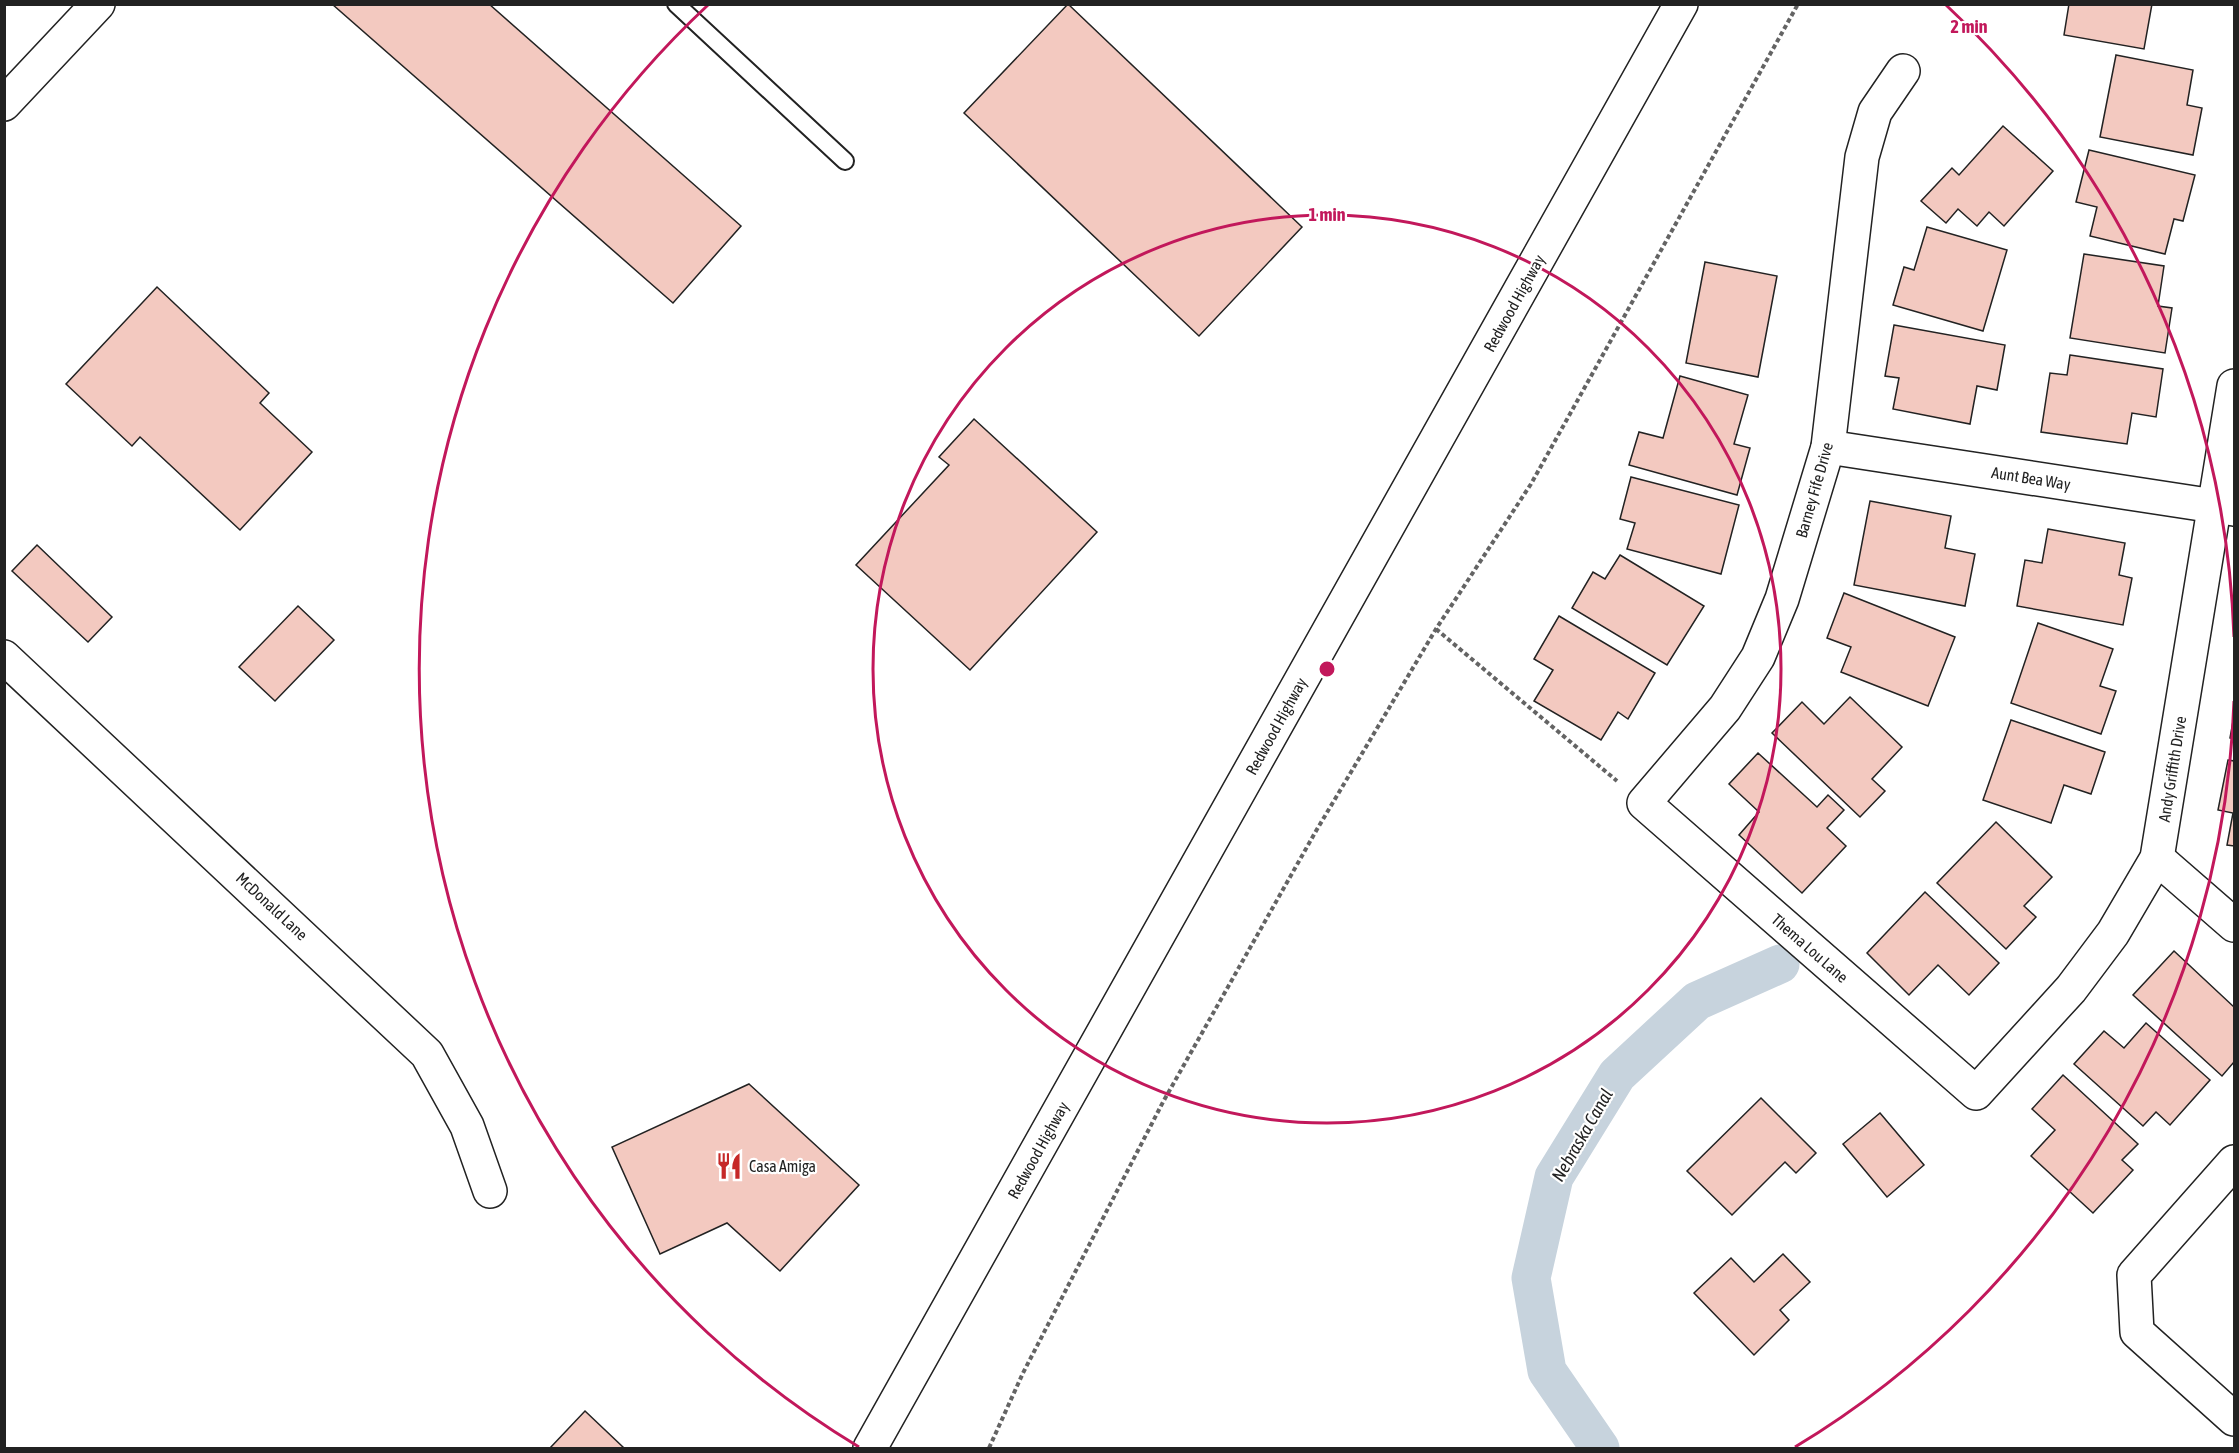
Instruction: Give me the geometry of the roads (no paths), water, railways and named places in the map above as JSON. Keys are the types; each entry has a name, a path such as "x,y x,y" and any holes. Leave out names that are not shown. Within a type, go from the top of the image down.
{"main road":[{"path":"5,103 98,4"},
{"name":"Redwood Highway","path":"870,1449 1681,4"},
{"name":"Barney Fife Drive","path":"1644,803 1725,708 1758,657 1782,599 1828,447 1862,157 1875,112 1903,71"},
{"name":"Andy Griffith Drive","path":"1976,1093 2071,989 2113,933 2157,858 2225,508 2235,386"},
{"name":"Aunt Bea Way","path":"1828,447 2225,508"},
{"name":"McDonald Lane","path":"4,657 427,1054 467,1126 490,1191"},
{"name":"Thema Lou Lane","path":"1644,803 1976,1093"},
{"path":"2157,858 2235,925"},
{"path":"2235,1162 2134,1275 2137,1332 2235,1419"}],"lane":[{"path":"676,4 845,162"}],"waterway":[{"name":"Nebraska Canal","path":"1600,1448 1547,1371 1531,1278 1554,1177 1617,1075 1697,1001 1780,964"}],"place":[{"name":"Casa Amiga","path":"729,1166"}]}
